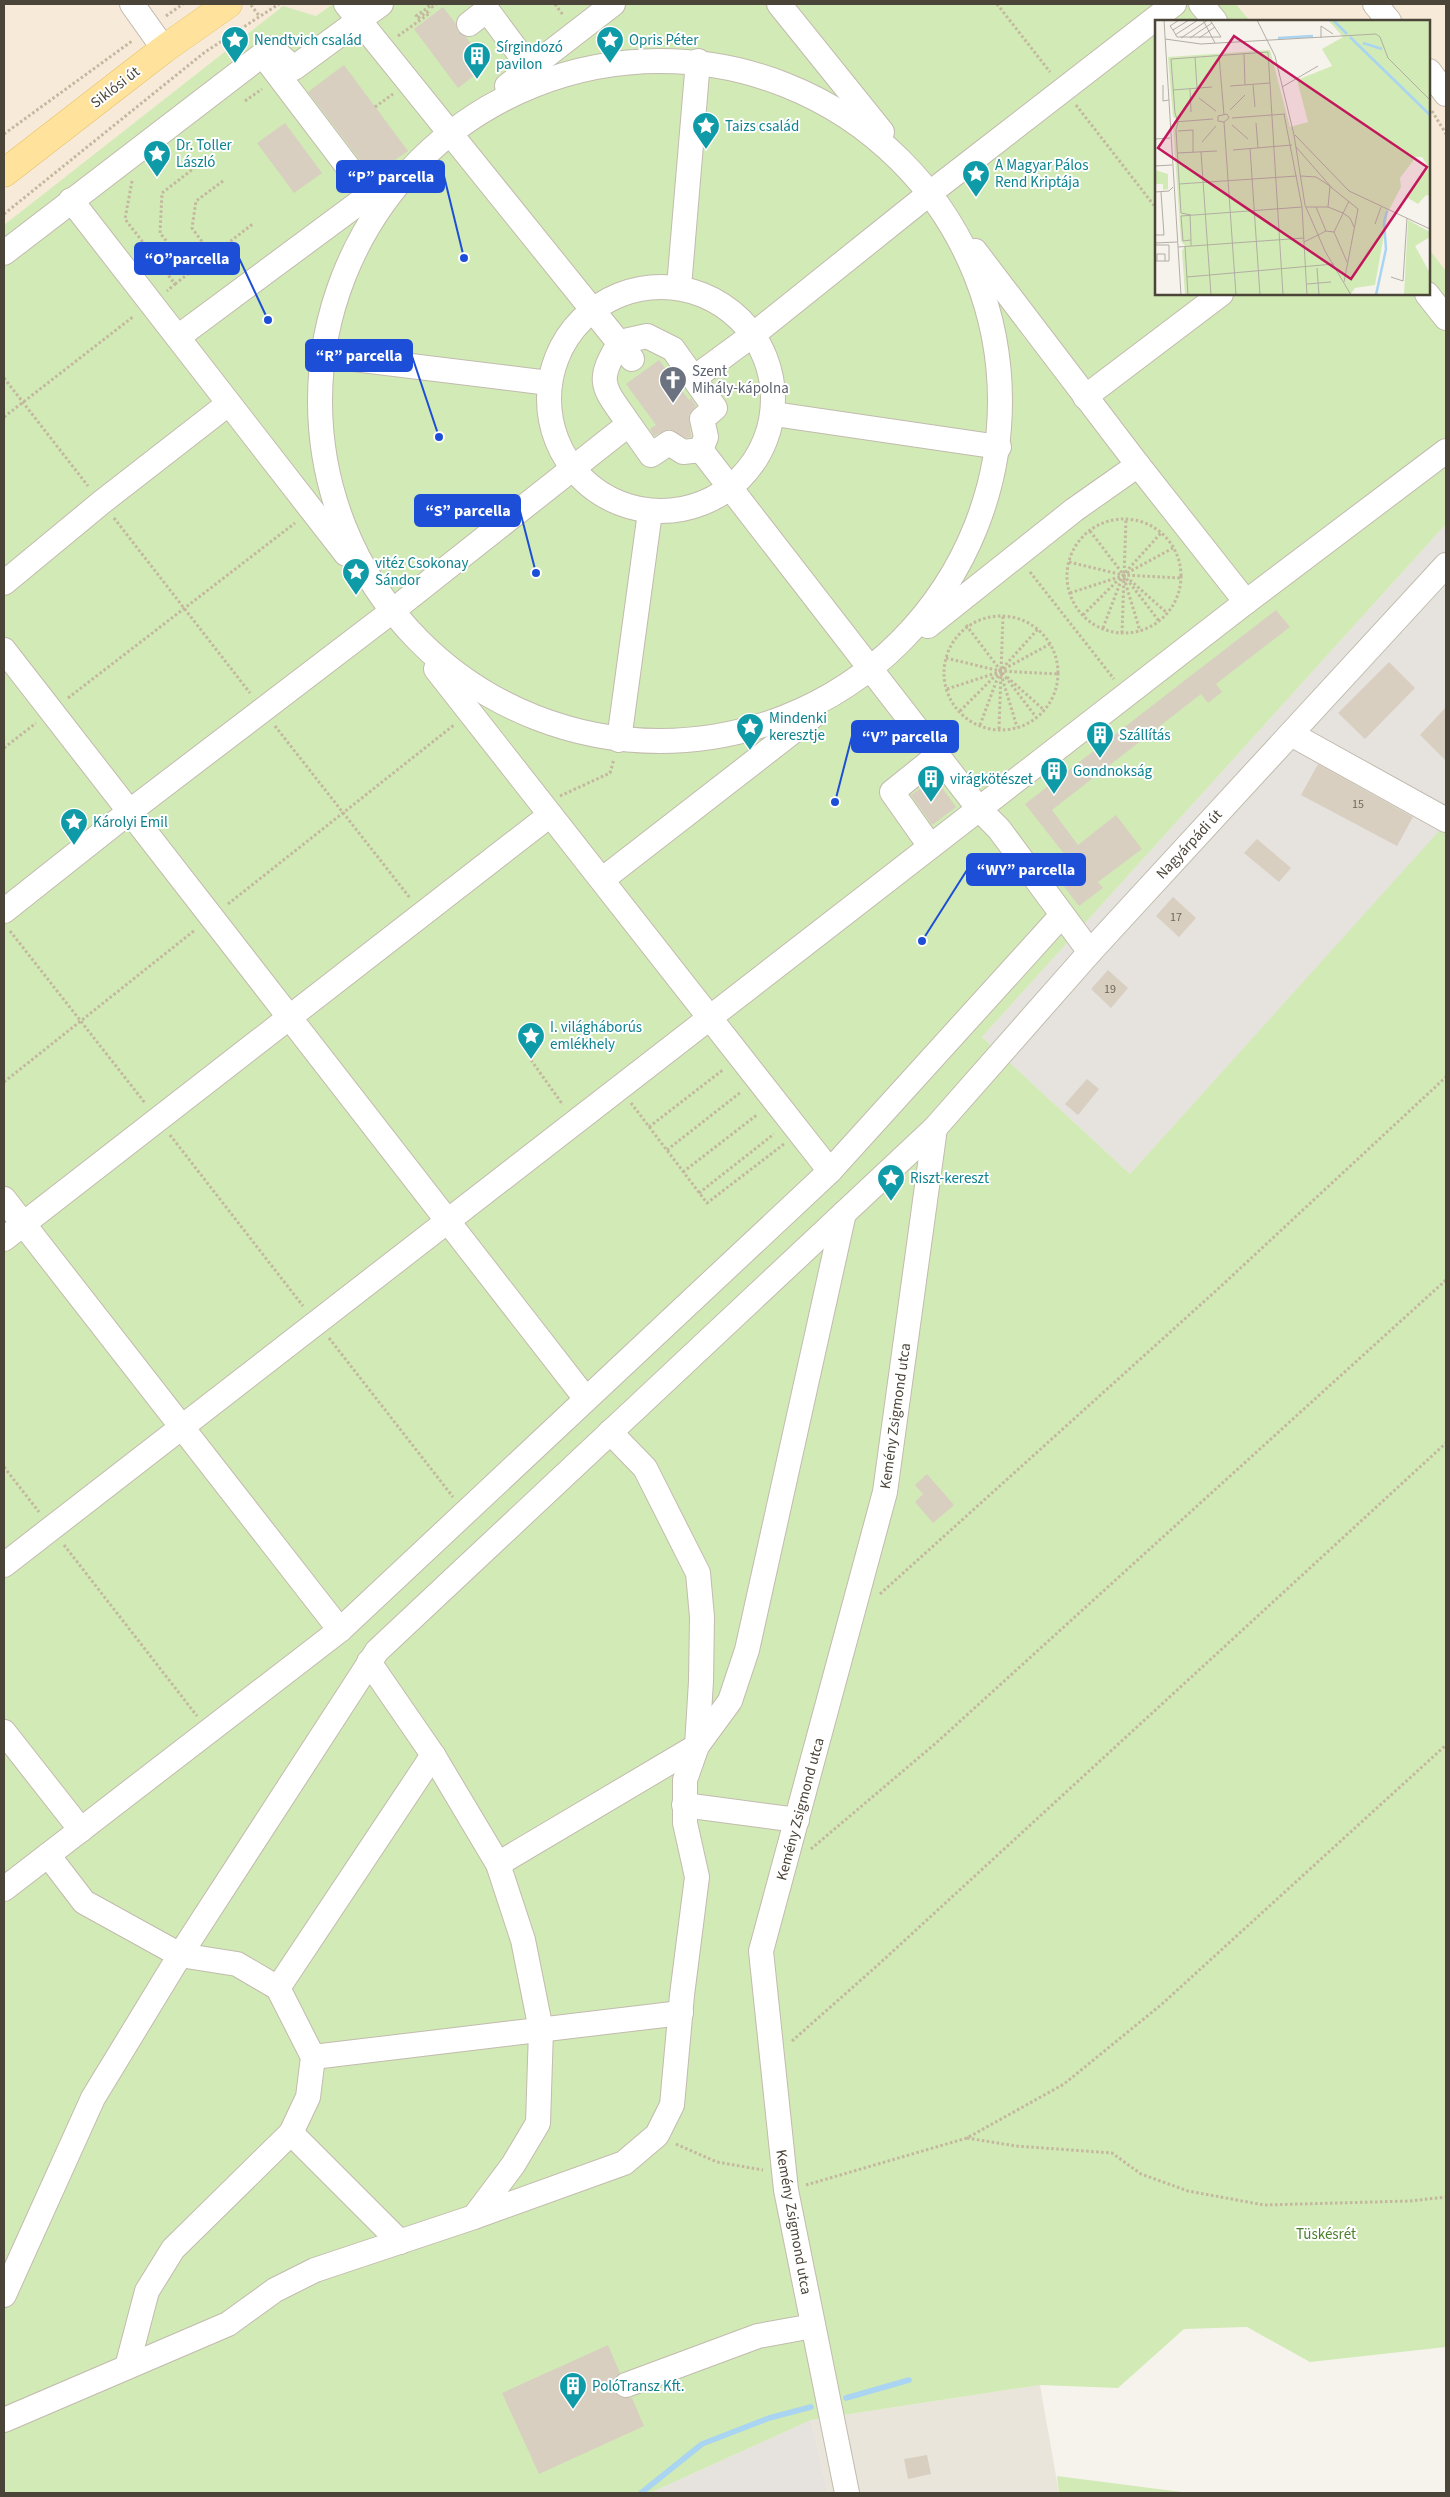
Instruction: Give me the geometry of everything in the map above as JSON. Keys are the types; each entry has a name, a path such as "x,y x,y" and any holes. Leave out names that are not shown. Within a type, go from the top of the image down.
{"main road":[{"name":"Siklósi út","path":"10,165 156,39 228,4"}],"street":[{"path":"132,4 156,39"},
{"path":"4,253 271,48 294,68 353,12 381,4"},
{"path":"178,337 370,196 449,130 613,4"},
{"path":"780,4 930,193 1138,465 1246,602"},
{"path":"694,378 754,334 930,193 1174,4"},
{"path":"1201,4 1214,20"},
{"path":"1375,4 1388,20"},
{"path":"469,24 487,10 530,68"},
{"path":"353,12 626,351"},
{"path":"263,55 370,196"},
{"path":"679,287 698,61"},
{"path":"698,61 786,83 866,128 930,193 975,270 999,357 998,447 976,532 932,608 870,671 794,716 708,740 619,740 533,718 455,675 392,612 345,534 321,446 320,355 343,270 377,210 387,193 449,130 525,86 581,70 610,62 698,61"},
{"path":"1430,72 1446,94"},
{"path":"71,200 228,404 546,810 603,879 830,1171"},
{"path":"679,287 721,303 754,334 771,372 774,414 760,456 731,489 693,509 650,512 607,499 572,469 552,428 549,382 561,344 587,313 630,290 679,287"},
{"path":"1086,397 1220,295"},
{"path":"1428,295 1446,318"},
{"path":"647,336 673,349 715,408 702,419 706,437 701,450 683,452 669,443 651,455 604,388 606,364 647,336"},
{"path":"320,355 549,382"},
{"path":"4,583 102,502 228,404"},
{"path":"774,414 998,447"},
{"path":"7,921 129,812 392,612 630,424"},
{"path":"701,450 870,671 979,808 999,829 1090,952"},
{"path":"4,1565 1126,694 1446,451"},
{"path":"603,879 1074,510 1138,465"},
{"path":"619,740 650,512"},
{"name":"Nagyárpádi út","path":"4,2294 14,2249 93,2098 180,1955 377,1651 935,1128 1090,952 1446,565"},
{"path":"4,650 586,1399"},
{"path":"1291,734 1446,820"},
{"path":"930,846 892,792 937,756"},
{"path":"4,1239 423,914 546,810"},
{"path":"4,1889 340,1630 830,1171 1062,916"},
{"name":"Kemény Zsigmond utca","path":"847,2493 785,2181 761,1951 885,1492 935,1128"},
{"path":"4,1199 340,1630"},
{"path":"498,1864 697,1746 730,1700 747,1650 844,1213"},
{"path":"4,2420 228,2324 275,2290 315,2270 474,2217 624,2163 657,2135 672,2104 697,1876 685,1823 684,1805 685,1780 697,1746 702,1681 702,1617 698,1573 644,1468 610,1432"},
{"path":"369,1662 433,1755 498,1864 523,1940 541,2030 538,2124 513,2165 474,2217"},
{"path":"4,1732 81,1830"},
{"path":"278,1988 433,1755"},
{"path":"684,1805 797,1820"},
{"path":"48,1855 84,1902 180,1955 236,1964 278,1988 313,2058 308,2097 291,2133 172,2249 148,2291 127,2367"},
{"path":"313,2058 681,2013"},
{"path":"291,2133 400,2242"},
{"path":"626,2385 758,2336 814,2326"}],"path":[{"path":"4,134 156,39 184,4"},
{"path":"249,4 260,16"},
{"path":"4,214 205,52 279,4"},
{"path":"382,48 431,14 429,11 418,18 416,16 428,5 432,7 436,4"},
{"path":"375,107 383,101"},
{"path":"1430,108 1446,134"},
{"path":"191,272 160,233 162,193 206,159"},
{"path":"132,177 125,219 175,284"},
{"path":"223,181 196,201 192,228 212,255 244,265"},
{"path":"4,418 254,223"},
{"path":"4,378 423,914"},
{"path":"4,748 312,510"},
{"path":"1074,510 1159,621"},
{"path":"1122,633 1126,519"},
{"path":"1126,519 1138,521 1161,533 1173,548 1180,565 1181,578 1177,597 1167,613 1159,621 1140,631 1122,633 1103,628 1083,615 1070,593 1067,574 1074,550 1090,531 1113,520 1126,519"},
{"path":"1083,615 1124,575 1161,533"},
{"path":"1070,593 1124,575 1173,548"},
{"path":"1017,555 1126,694"},
{"path":"1069,562 1124,575 1181,578"},
{"path":"1124,575 1167,613"},
{"path":"1103,628 1124,575"},
{"path":"1124,575 1140,631"},
{"path":"952,607 1036,718"},
{"path":"999,730 1003,616"},
{"path":"1003,616 1015,617 1038,629 1050,644 1057,662 1058,674 1056,687 1044,710 1036,718 1017,727 999,730 980,725 960,712 947,689 944,671 946,658 958,636 967,627 978,620 1003,616"},
{"path":"960,712 1000,672 1038,629"},
{"path":"947,689 1000,672 1050,644"},
{"path":"946,658 1000,672 1058,674"},
{"path":"1000,672 1044,710"},
{"path":"980,725 1000,672"},
{"path":"1000,672 1017,727"},
{"path":"4,1082 469,712"},
{"path":"546,810 610,773 619,740"},
{"path":"7,921 81,1021 465,1513"},
{"path":"649,1127 740,1056"},
{"path":"531,1060 576,1121"},
{"path":"854,1607 884,1592 1446,1077"},
{"path":"667,1150 758,1079"},
{"path":"619,1087 707,1203 786,1143 777,1132 700,1193"},
{"path":"683,1172 775,1100"},
{"path":"785,1864 804,1855 936,1742 1446,1280"},
{"path":"771,2058 886,1958 1446,1443"},
{"path":"4,1468 209,1731"},
{"path":"657,2135 717,2162 751,2169 785,2181 967,2138 1064,2084 1162,2004 1446,1745"},
{"path":"967,2138 1016,2146 1112,2153 1141,2174 1188,2191 1264,2205 1410,2201 1446,2197"}],"shaded area":[{"path":"4,4 333,4 316,16 283,6 4,225"},
{"path":"1237,4 1446,4 1446,271 1430,250 1430,20 1249,20"},
{"path":"1446,524 1446,834 1440,831 1130,1174 982,1037"},
{"path":"1040,2385 1059,2493 828,2493 811,2420"},
{"path":"811,2420 828,2493 650,2493"}],"green space":[{"name":"Tüskésrét","path":"333,4 1236,4 1249,20 1155,20 1155,295 1430,295 1430,250 1446,271 1446,524 982,1037 1130,1174 1440,830 1446,834 1446,2347 1310,2362 1247,2327 1184,2329 1118,2388 1040,2385 811,2420 650,2493 4,2493 4,225 283,6 316,16"},
{"path":"1057,2476 1189,2493 1059,2493"}],"building":[{"path":"443,7 456,24 458,32 466,37 487,66 458,88 414,29"},
{"path":"344,65 408,151 372,176 308,92"},
{"path":"285,123 322,173 294,193 257,143"},
{"name":"Szent Mihály-kápolna","path":"659,360 689,400 691,398 696,406 689,415 691,437 686,438 669,429 654,436 650,429 656,425 626,384"},
{"path":"1276,610 1290,627 1216,684 1222,692 1208,703 1201,694 1052,810 1078,845 1116,815 1142,849 1098,882 1103,888 1079,906 1049,867 1065,855 1025,804"},
{"path":"1389,662 1415,688 1365,739 1338,713"},
{"path":"1446,707 1446,761 1420,735"},
{"path":"1318,764 1413,817 1397,846 1301,795"},
{"name":"virágkötészet","path":"935,778 956,807 932,825 911,795"},
{"path":"1257,839 1291,868 1279,882 1244,853"},
{"path":"1173,897 1196,918 1179,937 1156,916"},
{"path":"1108,970 1128,988 1111,1008 1091,989"},
{"path":"1087,1079 1099,1089 1078,1115 1065,1104"},
{"path":"927,1474 954,1505 933,1523 915,1502 923,1494 915,1485"},
{"name":"PolóTransz Kft.","path":"608,2345 620,2373 613,2382 613,2390 623,2398 632,2398 644,2426 539,2474 502,2393"},
{"path":"927,2455 931,2474 908,2479 904,2459"}],"waterway":[{"path":"846,2398 909,2380"},
{"path":"641,2493 702,2444 769,2418 811,2407"}],"place":[{"name":"Nendtvich család","path":"235,64"},
{"name":"Opris Péter","path":"610,64"},
{"name":"Sírgindozó pavilon","path":"477,80"},
{"name":"Taizs család","path":"706,150"},
{"name":"Dr. Toller László","path":"157,178"},
{"name":"A Magyar Pálos Rend Kriptája","path":"976,198"},
{"name":"“P” parcella","path":"464,258"},
{"name":"“O”parcella","path":"268,320"},
{"name":"Szent Mihály-kápolna","path":"673,404"},
{"name":"“R” parcella","path":"439,437"},
{"name":"“S” parcella","path":"536,573"},
{"name":"vitéz Csokonay Sándor","path":"356,596"},
{"name":"Mindenki keresztje","path":"750,751"},
{"name":"Szállítás","path":"1100,759"},
{"name":"Gondnokság","path":"1054,795"},
{"name":"“V” parcella","path":"835,802"},
{"name":"virágkötészet","path":"931,803"},
{"name":"Károlyi Emil","path":"74,846"},
{"name":"“WY” parcella","path":"922,941"},
{"name":"I. világháborús emlékhely","path":"531,1060"},
{"name":"Riszt-kereszt","path":"891,1202"},
{"name":"PolóTransz Kft.","path":"573,2410"}]}
